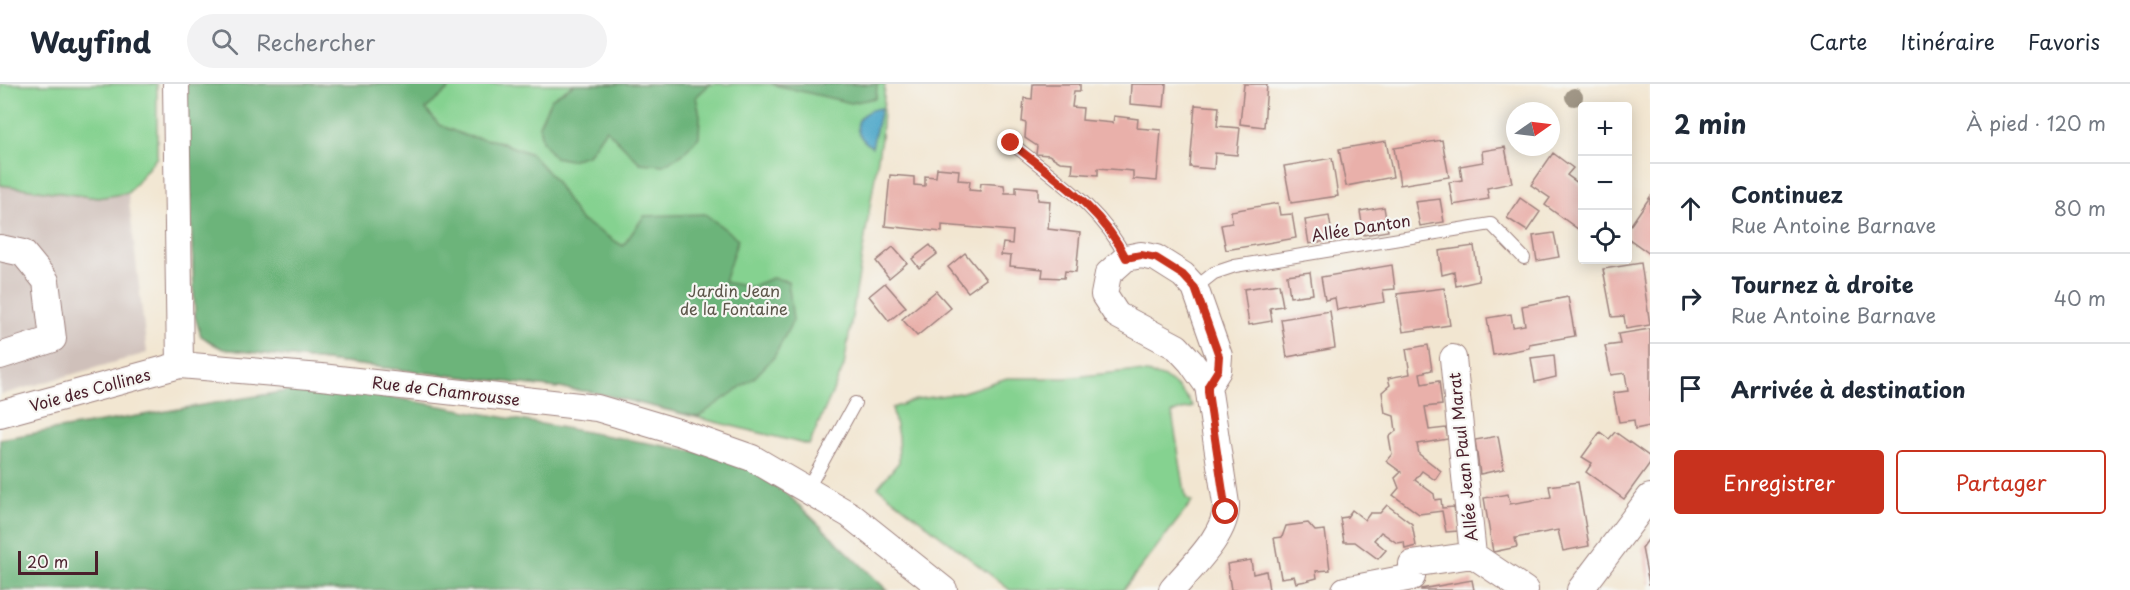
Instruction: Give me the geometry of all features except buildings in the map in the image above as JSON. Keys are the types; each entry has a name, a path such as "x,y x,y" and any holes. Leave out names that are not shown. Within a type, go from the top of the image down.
{"street":[{"path":"176,84 180,365"},
{"path":"0,248 23,253 46,281 54,339 0,356"},
{"path":"1172,590 1219,532 1225,521 1226,504 1208,386 1177,347 1117,315 1104,295 1108,274 1126,258 1141,255 1156,258 1183,275 1195,288 1219,356 1218,370 1208,386"},
{"name":"Allée Jean Paul Marat","path":"1345,590 1412,578 1412,564 1473,555 1453,358"},
{"name":"Voie des Collines","path":"0,414 180,365"},
{"name":"Rue de Chamrousse","path":"180,365 321,377 597,408 681,433 752,458 850,515 944,590"},
{"path":"1580,590 1650,497"},
{"path":"1473,555 1525,590"}],"lane":[{"path":"1011,143 1090,207 1119,243 1126,258"},
{"name":"Allée Danton","path":"1195,288 1214,273 1235,266 1491,224 1524,258"},
{"path":"807,490 855,403"}],"shaded area":[{"path":"0,185 98,198 128,193 147,353 0,395"}],"green space":[{"path":"0,84 157,84 157,157 128,193 98,198 0,185"},
{"name":"Jardin Jean de la Fontaine","path":"186,84 885,84 881,139 844,366 809,445 593,392 223,349 211,343 201,333 195,316"},
{"name":"Jardin Jean de la Fontaine","path":"186,84 449,84 449,89 426,109 439,125 466,136 497,141 531,154 554,179 579,219 623,246 644,216 705,214 738,239 724,282 750,287 772,278 788,281 793,320 774,357 755,377 698,417 593,392 223,349 201,336 195,316"},
{"path":"574,84 710,84 696,97 700,115 699,137 682,155 663,165 640,163 606,129 588,155 570,160 554,157 542,141 539,125 551,99"},
{"path":"771,84 877,84 876,98 851,103"},
{"path":"1129,371 1167,379 1179,389 1193,407 1172,413 1186,498 1192,502 1123,590 1010,590 878,487 899,462 898,436 892,408 918,399 960,393 1007,378 1065,378"},
{"path":"323,385 754,462 887,590 0,590 0,439"}],"water":[{"path":"881,108 872,147 860,135 858,123 865,113"}],"route":[{"path":"1011,143 1090,207 1119,243 1126,258 1141,255 1156,258 1183,275 1195,288 1219,356 1218,370 1208,386 1208,392 1226,512"}]}
